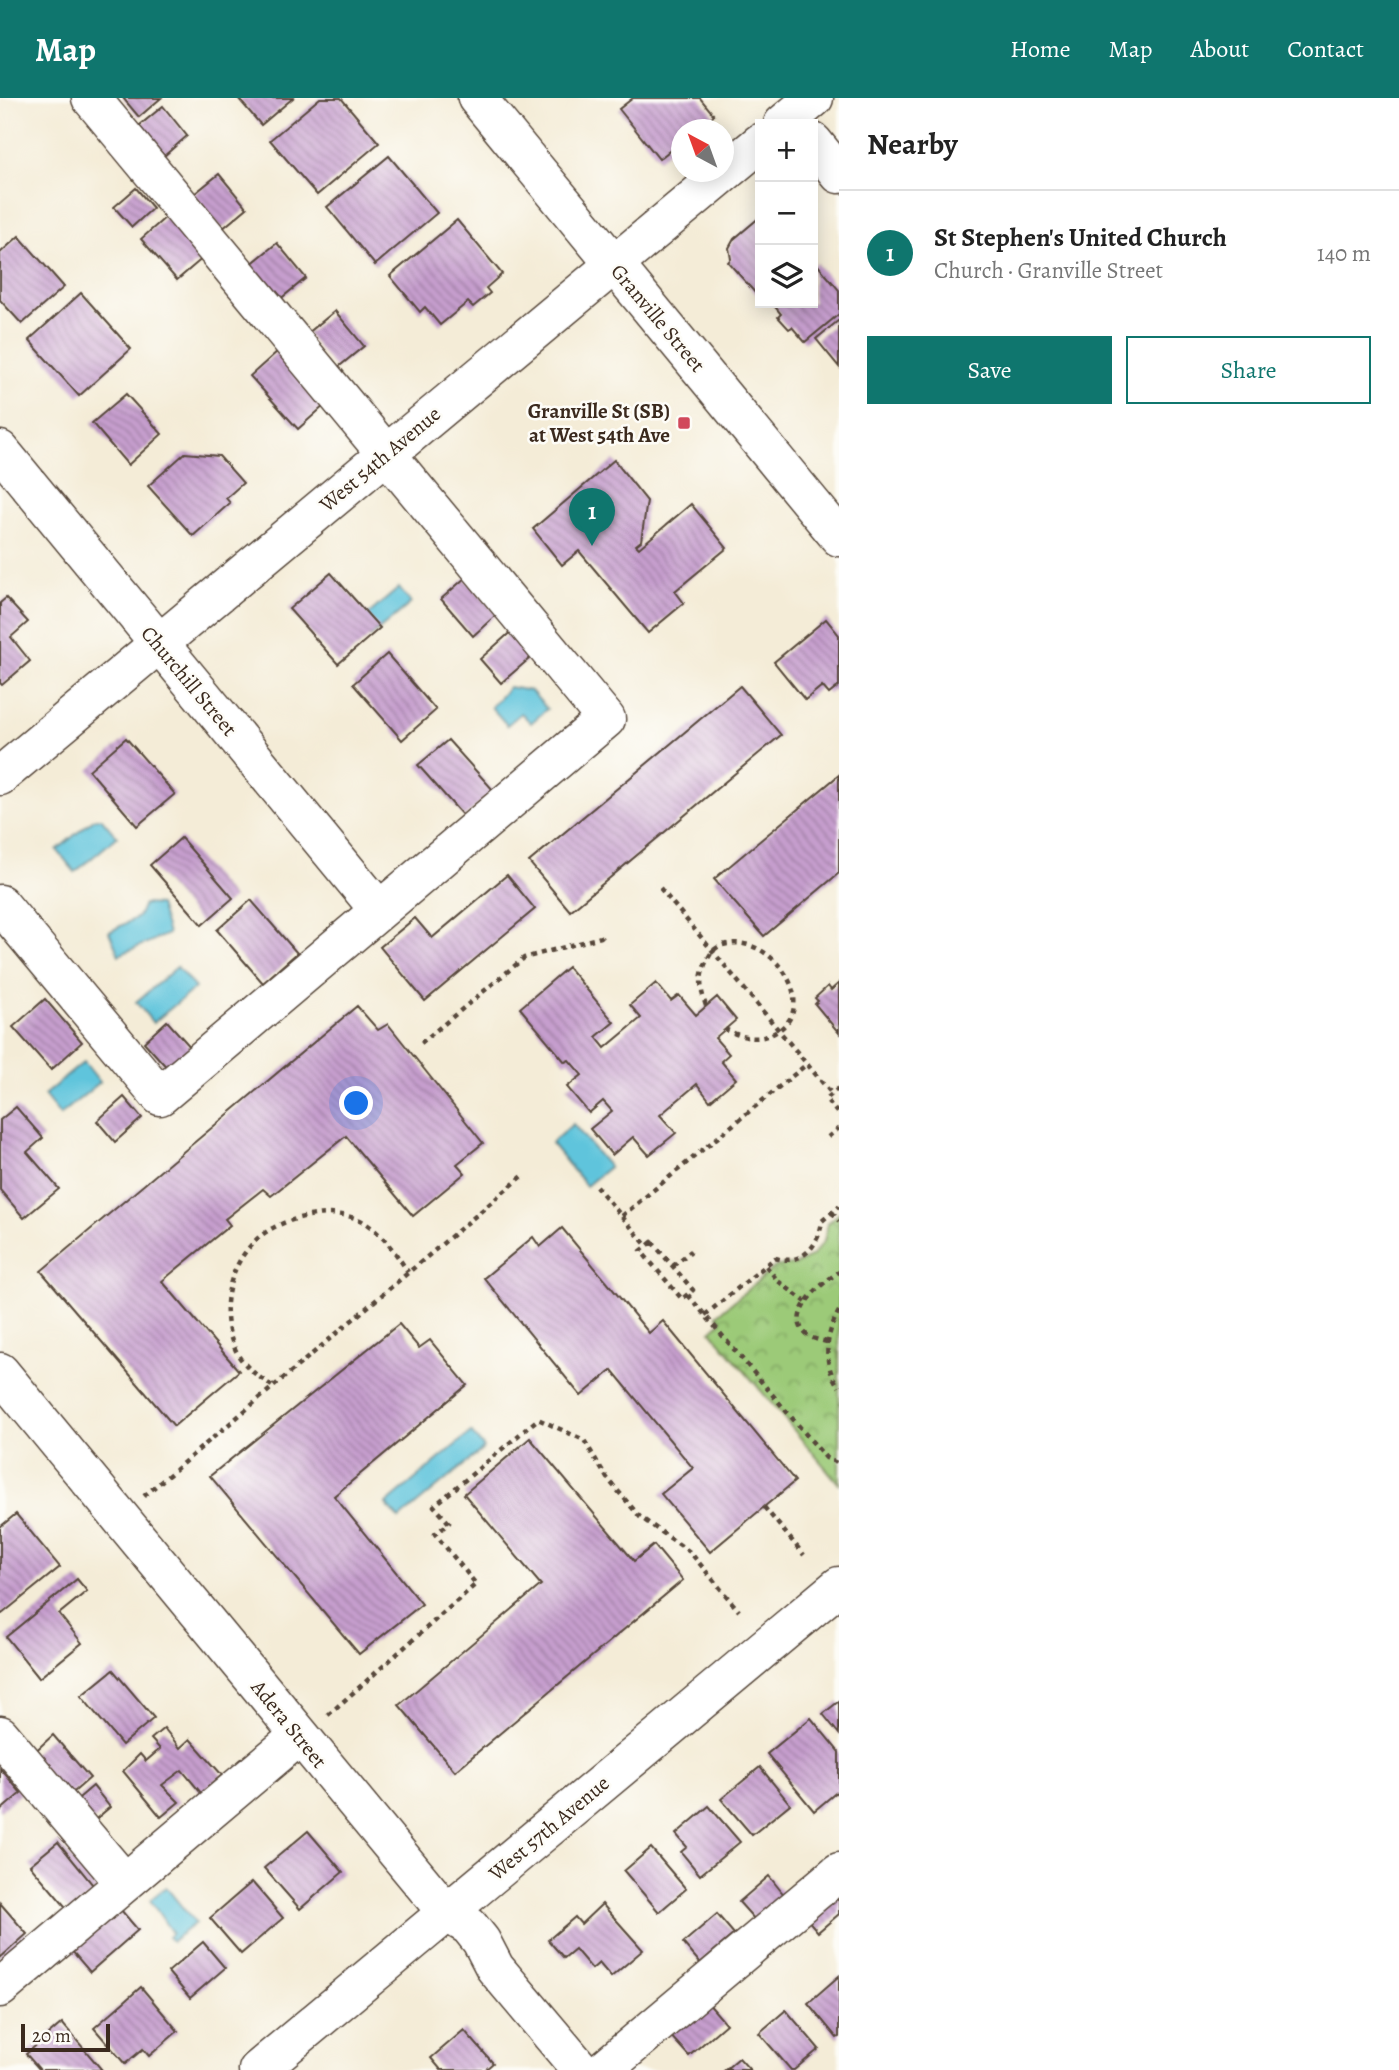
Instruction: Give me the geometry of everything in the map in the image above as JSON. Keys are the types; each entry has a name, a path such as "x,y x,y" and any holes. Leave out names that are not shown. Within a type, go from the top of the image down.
{"main road":[{"path":"0,904 160,1096 606,719 92,98"},
{"name":"Granville Street","path":"477,98 839,537"},
{"path":"796,117 839,174"},
{"name":"West 54th Avenue","path":"0,776 755,147"},
{"name":"Churchill Street","path":"0,450 379,910"},
{"name":"Adera Street","path":"0,1371 447,1913 468,1926 485,1946 495,1968 581,2070"},
{"name":"West 57th Avenue","path":"258,2070 839,1586"},
{"path":"0,1735 124,1882"},
{"path":"0,1988 299,1736"},
{"path":"603,2070 839,1872"}],"path":[{"path":"660,888 832,1094"},
{"path":"421,1043 524,958 601,937 605,933"},
{"path":"706,1006 700,989 701,973 713,950 722,944 738,942 752,945 764,951 784,970 793,992 793,1008 787,1022 766,1037 737,1035 725,1029"},
{"path":"622,1216 807,1064"},
{"path":"839,1088 826,1099 839,1115"},
{"path":"828,1137 839,1128"},
{"path":"119,1517 525,1174"},
{"path":"596,1186 647,1246"},
{"path":"705,1315 775,1258 786,1261 808,1253 821,1231 822,1221 839,1206"},
{"path":"832,1212 839,1221"},
{"path":"272,1386 251,1371 240,1356 228,1322 231,1279 238,1264 257,1239 289,1220 327,1213 345,1216 360,1221 388,1241 408,1272"},
{"path":"652,1242 673,1266 693,1290 682,1299 642,1251 652,1242"},
{"path":"673,1266 691,1251"},
{"path":"766,1266 778,1281 807,1302"},
{"path":"827,1342 806,1335 801,1328 800,1319 807,1302 818,1287 839,1272"},
{"path":"688,1295 826,1458 839,1464"},
{"path":"839,1311 827,1342 829,1367 839,1387"},
{"path":"299,1736 323,1719 476,1584 435,1534 449,1523 434,1506 538,1419 584,1440 607,1478 640,1517 691,1552 739,1611"},
{"path":"764,1507 804,1555"}],"green space":[{"path":"839,1213 839,1484 711,1331 722,1321 717,1315 776,1266 795,1265 812,1256 824,1241 828,1223"}],"water":[{"path":"399,588 411,603 370,637 358,623"},
{"path":"509,687 531,691 547,709 531,723 521,713 507,725 491,707"},
{"path":"95,818 101,818 117,837 75,872 57,850"},
{"path":"144,904 159,905 168,934 119,955 109,932 138,917"},
{"path":"177,967 195,988 153,1023 136,1002"},
{"path":"84,1062 100,1082 60,1115 44,1095"},
{"path":"573,1124 609,1167 586,1186 551,1143"},
{"path":"471,1432 484,1448 399,1519 386,1504"},
{"path":"166,1887 195,1923 172,1941 168,1937 172,1933 150,1900"}],"building":[{"path":"123,98 161,98 139,117"},
{"path":"238,98 293,98 261,125"},
{"path":"320,98 341,98 379,143 317,195 270,140"},
{"path":"633,98 700,98 714,115 709,119 671,119 671,150 659,159 619,109"},
{"path":"163,106 187,136 164,156 139,126"},
{"path":"389,156 437,213 375,265 327,207"},
{"path":"219,174 247,208 222,229 193,195"},
{"path":"136,188 153,208 132,227 114,207"},
{"path":"167,216 204,257 177,280 141,239"},
{"path":"457,220 502,274 486,288 490,293 473,307 468,302 440,325 425,307 420,312 390,276"},
{"path":"755,221 755,293 728,262 731,259 729,248 734,239"},
{"path":"19,236 64,287 22,324 0,300 0,253"},
{"path":"277,243 306,278 279,300 250,265"},
{"path":"818,265 839,290 839,314 805,342 792,327 789,329 778,317 781,314 776,308 818,308"},
{"path":"81,293 131,349 79,396 29,340"},
{"path":"335,311 364,346 336,369 307,334"},
{"path":"839,320 839,367 816,339"},
{"path":"278,351 325,405 298,429 250,376"},
{"path":"126,394 162,434 128,465 92,423"},
{"path":"185,453 219,456 243,483 226,498 230,503 193,536 148,486"},
{"path":"614,460 647,501 641,541 636,545 639,548 691,504 727,548 675,591 684,603 648,633 579,551 562,565 533,529"},
{"path":"331,573 380,628 338,664 289,609"},
{"path":"465,578 497,614 473,636 441,599"},
{"path":"6,598 28,622 11,637 30,661 2,685 0,603"},
{"path":"826,619 839,635 839,686 829,694 822,686 805,700 774,662"},
{"path":"514,629 536,653 501,683 480,659"},
{"path":"387,654 436,710 402,740 353,684"},
{"path":"740,686 781,735 570,911 529,862"},
{"path":"126,738 175,794 137,826 89,770"},
{"path":"448,740 494,791 464,817 418,765"},
{"path":"839,775 839,873 764,936 714,879"},
{"path":"181,838 233,898 202,925 150,865"},
{"path":"507,875 535,909 425,1001 380,947 415,918 432,938"},
{"path":"251,900 297,953 263,983 217,930"},
{"path":"568,967 614,1022 596,1037 605,1048 641,1018 630,1005 656,983 671,1001 679,995 696,1015 717,997 736,1020 715,1038 729,1054 721,1061 736,1079 710,1101 697,1084 660,1115 676,1133 649,1155 633,1137 612,1155 590,1129 612,1111 603,1101 589,1113 567,1087 582,1075 569,1060 565,1062 520,1008"},
{"path":"839,983 839,1033 815,1004 818,1001 815,998 828,986 831,990"},
{"path":"45,999 82,1042 51,1070 13,1027"},
{"path":"357,1006 378,1030 388,1024 483,1143 457,1164 465,1173 413,1216 346,1136 271,1196 263,1189 225,1219 230,1225 162,1281 239,1371 174,1426 41,1271"},
{"path":"167,1021 193,1050 170,1071 144,1042"},
{"path":"124,1097 142,1118 115,1142 97,1121"},
{"path":"16,1107 43,1138 27,1152 59,1189 24,1218 0,1190 0,1120"},
{"path":"562,1228 649,1333 663,1321 795,1481 710,1552 661,1494 693,1468 612,1370 581,1396 484,1278 533,1237 540,1247"},
{"path":"399,1324 419,1348 430,1340 467,1385 334,1496 422,1604 359,1654 210,1476"},
{"path":"530,1438 634,1561 654,1545 683,1580 455,1771 399,1705 541,1585 464,1494"},
{"path":"16,1514 60,1567 2,1614 0,1527"},
{"path":"77,1579 87,1591 59,1614 82,1643 39,1678 6,1637"},
{"path":"113,1670 154,1718 122,1745 81,1696"},
{"path":"839,1701 839,1734 823,1714"},
{"path":"811,1718 839,1752 839,1790 814,1811 767,1754"},
{"path":"164,1728 180,1748 190,1739 222,1775 201,1793 182,1770 162,1785 179,1802 161,1817 123,1771 140,1754 146,1761 160,1749 151,1739"},
{"path":"53,1735 90,1778 67,1798 31,1755"},
{"path":"760,1767 790,1804 752,1835 721,1799"},
{"path":"0,1768 21,1793 0,1811"},
{"path":"93,1786 110,1807 84,1829 66,1809"},
{"path":"709,1806 740,1842 700,1875 681,1852 687,1847 676,1834"},
{"path":"308,1831 343,1872 300,1909 264,1868"},
{"path":"58,1842 97,1890 70,1912 30,1865"},
{"path":"651,1848 686,1889 659,1912 624,1871"},
{"path":"769,1876 785,1896 756,1921 739,1902"},
{"path":"839,1881 839,1914 818,1932 801,1912"},
{"path":"252,1882 283,1918 241,1954 210,1918"},
{"path":"0,1903 27,1934 0,1958"},
{"path":"602,1904 643,1950 611,1977 599,1963 592,1969 575,1949 564,1958 548,1940 575,1917 581,1924"},
{"path":"121,1910 138,1930 90,1972 71,1950"},
{"path":"717,1914 734,1934 700,1963 683,1943"},
{"path":"203,1942 225,1968 190,1998 168,1972"},
{"path":"839,1976 839,2037 837,2038 808,2003"},
{"path":"141,1987 178,2031 149,2056 143,2049 125,2064 94,2028"},
{"path":"707,2002 726,2024 689,2056 669,2034"},
{"path":"786,2010 819,2049 794,2070 791,2070 759,2033"},
{"path":"62,2023 102,2070 40,2070 26,2054"},
{"path":"464,2030 493,2063 485,2070 441,2070 431,2058"},
{"path":"739,2058 750,2070 725,2070"}],"place":[{"name":"Granville St (SB) at West 54th Ave","path":"684,423"},
{"name":"St Stephen's United Church","path":"592,546"}]}
